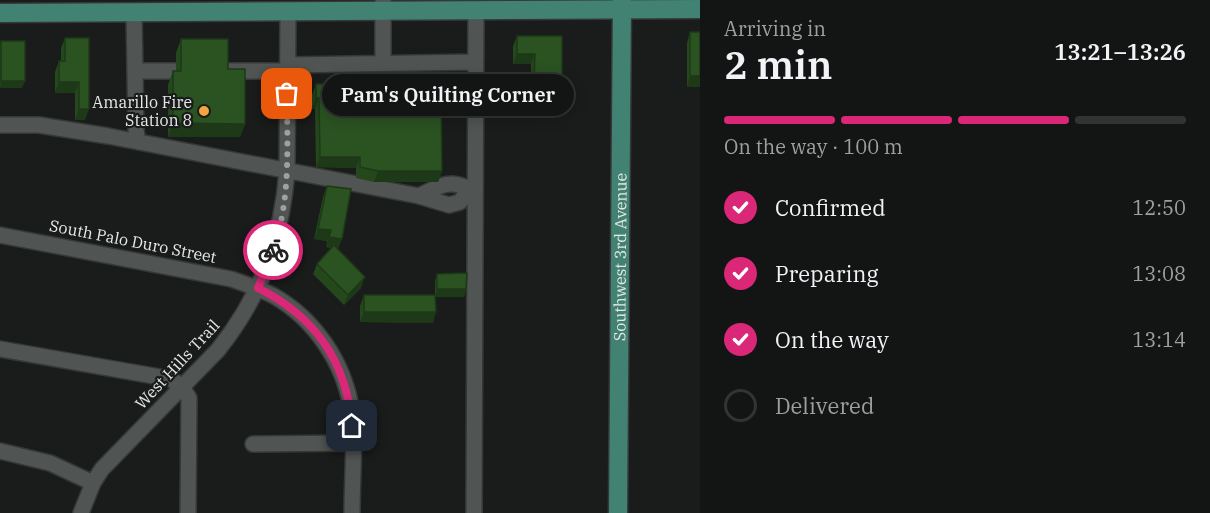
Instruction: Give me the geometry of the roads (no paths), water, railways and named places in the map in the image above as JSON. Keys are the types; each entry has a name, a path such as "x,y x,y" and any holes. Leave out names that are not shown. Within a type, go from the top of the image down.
{"main road":[{"path":"0,14 140,9 288,11 383,5 476,10 622,5 700,9"},
{"name":"Southwest 3rd Avenue","path":"618,513 622,5"}],"street":[{"path":"382,63 383,5"},
{"path":"138,142 135,71 140,9"},
{"path":"474,513 472,189 476,10"},
{"name":"West Hills Trail","path":"81,513 93,483 113,456 204,366 234,330 258,288 275,244 282,218 287,172 288,11"},
{"path":"135,71 475,62"},
{"path":"0,125 39,125 138,142 419,196 449,205 460,202 472,189"},
{"path":"419,196 442,185 458,183 472,189"},
{"name":"South Palo Duro Street","path":"0,235 220,276 258,288 287,304 313,328 324,342 342,374 348,391 352,417 352,513"},
{"path":"0,349 171,379 182,387 189,398 188,513"},
{"path":"254,444 352,443"},
{"path":"0,451 50,463 93,483"}],"place":[{"name":"Pam's Quilting Corner","path":"287,94"},
{"name":"Amarillo Fire Station 8","path":"204,111"}]}
